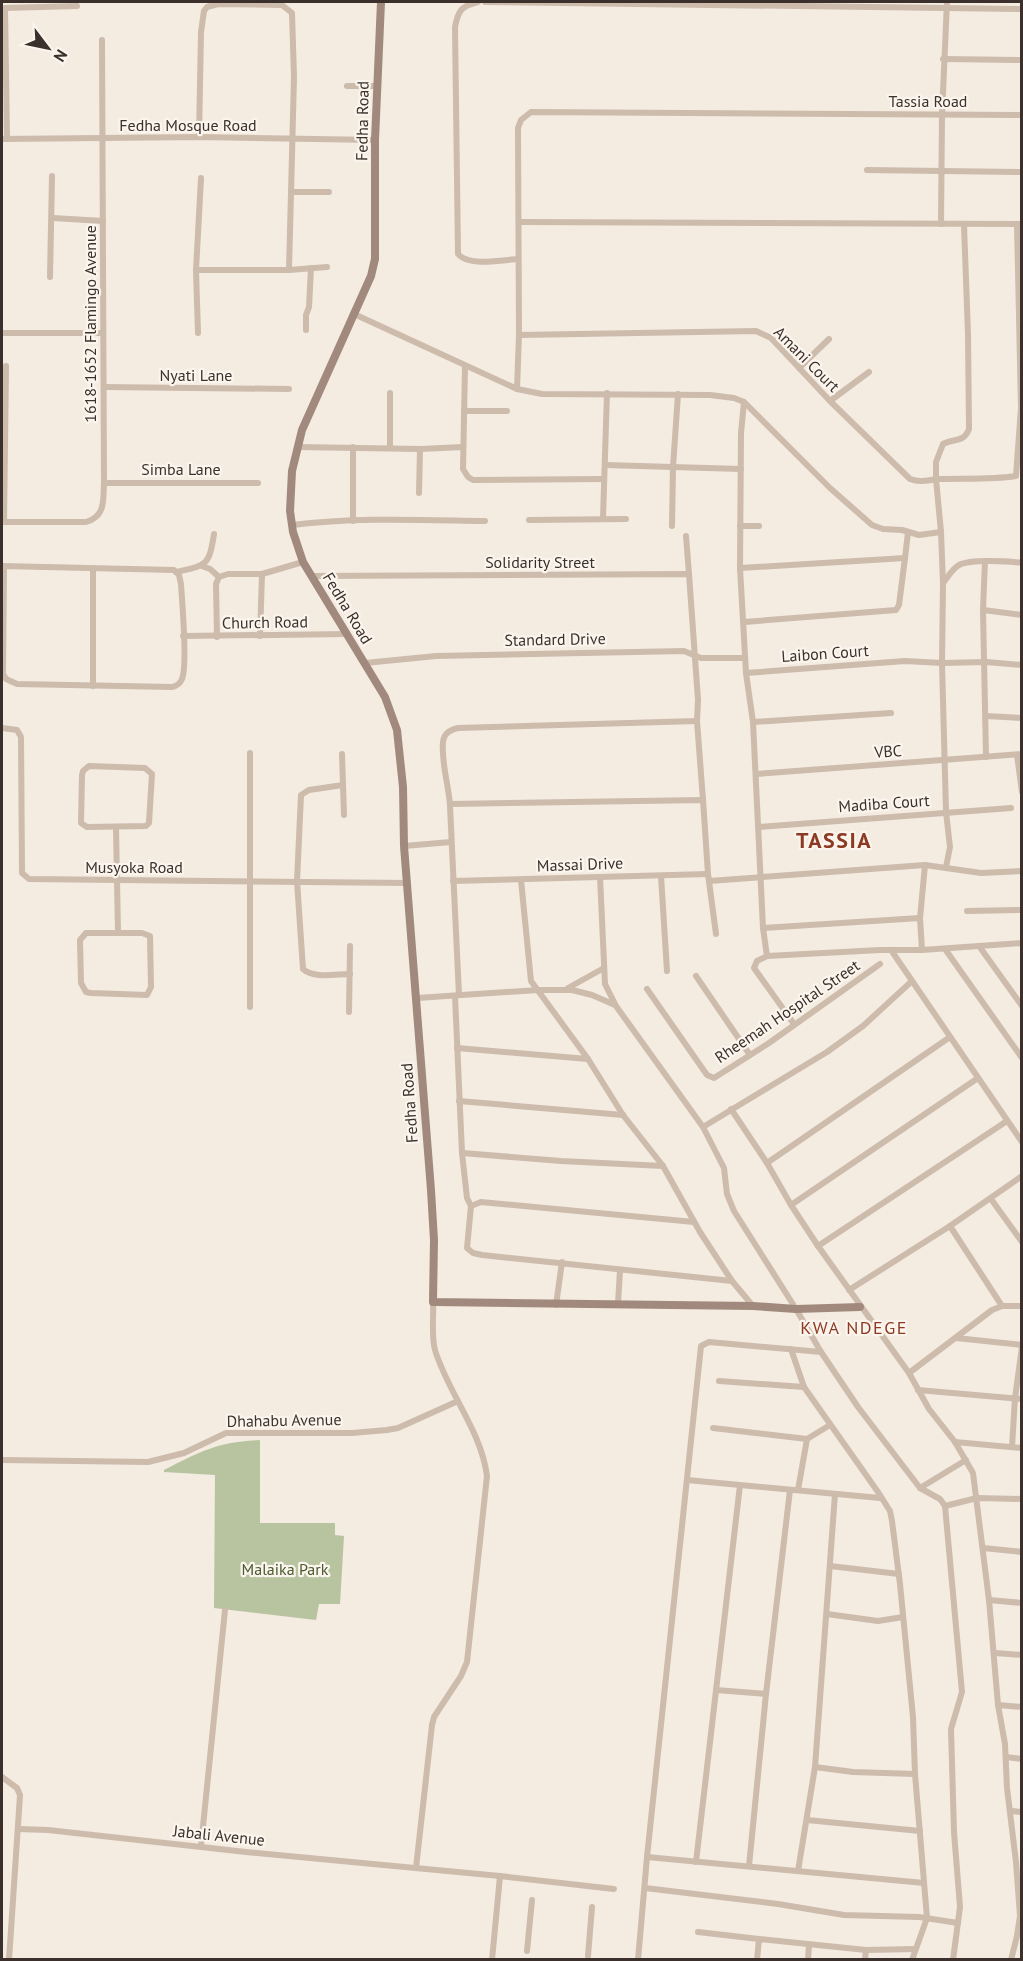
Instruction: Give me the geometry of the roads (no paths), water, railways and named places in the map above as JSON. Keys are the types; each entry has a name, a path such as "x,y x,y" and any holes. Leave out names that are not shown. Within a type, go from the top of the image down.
{"street":[{"name":"Fedha Road","path":"381,2 375,140 375,259 373,270 354,314 307,416 297,447 290,489 290,511 303,562 385,697 397,730 403,787 404,846 434,1240 433,1302"},
{"path":"478,2 458,12 455,27 458,254 462,259 468,260 493,262 518,259"},
{"path":"485,2 947,4 1022,9"},
{"path":"199,137 203,14 207,7 218,4 282,4 292,13 289,270"},
{"path":"941,224 943,59 947,4"},
{"path":"4,139 3,8 77,6"},
{"name":"1618-1652 Flamingo Avenue","path":"3,522 86,522 94,520 103,508 102,40"},
{"path":"943,59 1022,60"},
{"path":"347,86 378,86"},
{"name":"Tassia Road","path":"520,222 518,128 521,120 531,112 1022,115"},
{"name":"Fedha Mosque Road","path":"4,139 199,137 375,140"},
{"path":"867,170 1022,172"},
{"path":"50,278 52,176"},
{"path":"198,333 196,270 201,178"},
{"path":"291,192 329,192"},
{"path":"52,218 103,221"},
{"path":"517,389 520,222 1019,224 1021,408"},
{"path":"946,867 950,847 946,812 942,663 943,583 936,462 940,447 948,441 962,440 969,429 964,225"},
{"path":"196,270 289,270 327,267"},
{"path":"306,330 310,268"},
{"path":"354,314 517,389 542,394 678,394 734,398 744,402 830,488 872,525 919,535 941,532"},
{"name":"Amani Court","path":"519,335 756,331 771,338 905,477 920,482 936,479 992,479 1016,476 1021,408"},
{"path":"2,333 103,333"},
{"path":"799,368 829,339"},
{"path":"3,522 6,366"},
{"path":"465,366 463,469 468,477 473,480 604,479"},
{"path":"830,401 869,372"},
{"name":"Nyati Lane","path":"104,387 289,388"},
{"path":"390,393 390,447"},
{"path":"603,518 607,393"},
{"path":"672,526 678,394"},
{"path":"744,402 741,433 740,568 746,673 753,722 763,928 767,956"},
{"path":"464,411 507,411"},
{"path":"297,447 420,449 463,447"},
{"path":"353,447 353,521"},
{"path":"419,493 420,449"},
{"path":"605,465 741,469"},
{"name":"Simba Lane","path":"104,483 258,483"},
{"path":"529,520 626,519"},
{"path":"292,525 353,521 485,521"},
{"path":"740,526 759,526"},
{"path":"744,622 896,610 899,605 908,532"},
{"path":"202,566 211,556 214,534"},
{"path":"686,536 708,878 716,934"},
{"path":"740,568 906,558"},
{"path":"943,583 957,565 985,561 1022,563"},
{"path":"985,561 983,610 986,662 986,758"},
{"path":"217,637 216,584 219,577 228,574 262,574 303,562"},
{"path":"3,566 93,569 170,568 176,572 181,584 183,636 183,675 178,686 17,684 6,679 3,674 3,566"},
{"path":"176,572 202,566 210,569 219,577"},
{"path":"93,569 93,686"},
{"path":"260,636 262,574"},
{"name":"Solidarity Street","path":"311,576 689,574"},
{"path":"983,610 1022,615"},
{"name":"Church Road","path":"183,636 347,634"},
{"name":"Standard Drive","path":"365,663 436,656 684,651 701,658 745,658"},
{"name":"Laibon Court","path":"746,673 905,661 1022,665"},
{"path":"753,722 891,713"},
{"path":"986,716 1022,718"},
{"path":"697,721 450,730 446,734 443,742 450,804 459,1101 467,1198 471,1206 467,1248 482,1255 732,1281"},
{"name":"Musyoka Road","path":"2,728 17,730 21,737 22,873 29,879 407,883"},
{"path":"250,753 248,880 250,1007"},
{"path":"342,754 344,815"},
{"path":"1019,755 1022,792"},
{"name":"VBC","path":"756,774 1019,755"},
{"path":"86,767 145,768 152,774 149,823 144,827 116,828 87,827 81,824 82,775 86,767"},
{"path":"343,785 309,790 301,795 297,881 303,969 307,973 318,975 350,974"},
{"path":"450,804 703,800"},
{"name":"Madiba Court","path":"759,826 1011,808"},
{"path":"116,828 117,933"},
{"path":"404,846 451,842"},
{"path":"922,950 920,918 926,865"},
{"name":"Massai Drive","path":"453,881 662,876 708,878 926,865 981,873 1022,871"},
{"path":"662,876 667,971"},
{"path":"600,877 605,984 616,1006 703,1127 724,1168 727,1194 734,1211 796,1309 820,1352 858,1407 920,1488 940,1499 945,1506 960,1650 962,1692 951,1729 954,1832 960,1901 952,1959"},
{"path":"521,880 531,981 588,1059 623,1114 663,1166 694,1222 732,1281 753,1306"},
{"path":"967,911 1022,910"},
{"path":"763,928 920,918"},
{"path":"117,933 142,933 150,936 151,987 147,995 91,993 82,988 80,939 82,935 117,933"},
{"path":"794,1024 754,968 757,961 767,956 945,949 1022,943"},
{"path":"349,1012 350,946"},
{"path":"979,946 1022,1006"},
{"path":"945,949 1022,1058"},
{"path":"891,950 1022,1142"},
{"name":"Rheemah Hospital Street","path":"647,989 710,1077 715,1077 880,964"},
{"path":"565,990 604,968"},
{"path":"696,976 750,1054"},
{"path":"703,1127 827,1052 863,1026 912,981"},
{"path":"417,998 565,990 580,991 616,1006"},
{"path":"767,1163 950,1037"},
{"path":"457,1048 588,1059"},
{"path":"791,1205 978,1078"},
{"path":"459,1101 623,1114"},
{"path":"731,1109 818,1246 909,1373 929,1409 955,1442 973,1473 995,1653 998,1705 1019,1862 1021,1916 1011,1959"},
{"path":"818,1246 1007,1121"},
{"path":"462,1153 663,1166"},
{"path":"849,1290 991,1199 1022,1176"},
{"path":"991,1199 1022,1242"},
{"path":"471,1206 481,1202 694,1222"},
{"path":"950,1226 1002,1306"},
{"path":"556,1305 562,1262"},
{"path":"618,1304 620,1270"},
{"path":"417,1868 432,1725 434,1717 461,1676 466,1662 487,1476 478,1442 435,1349 433,1302 753,1306 796,1309 860,1306"},
{"path":"909,1373 992,1310 1002,1306 1022,1306"},
{"path":"955,1338 1022,1346 1012,1447"},
{"path":"638,1959 701,1346 709,1342 820,1352"},
{"path":"791,1349 804,1388 890,1510 899,1574 913,1717 915,1774 927,1918 912,1959"},
{"path":"719,1381 804,1388"},
{"path":"918,1390 1018,1399"},
{"name":"Dhahabu Avenue","path":"2,1460 148,1462 184,1453 226,1432 352,1433 398,1428 458,1401"},
{"path":"713,1428 807,1439 830,1425"},
{"path":"798,1490 807,1439"},
{"path":"955,1442 1022,1448"},
{"path":"920,1488 966,1460"},
{"path":"687,1480 880,1498"},
{"path":"696,1862 740,1485"},
{"path":"749,1866 790,1490"},
{"path":"798,1871 815,1767 835,1494"},
{"path":"945,1506 977,1498 1022,1499"},
{"path":"983,1548 1022,1552"},
{"path":"830,1566 899,1574"},
{"path":"989,1600 1022,1603"},
{"path":"201,1846 225,1610"},
{"path":"826,1614 878,1621 903,1617"},
{"path":"995,1653 1022,1655"},
{"path":"716,1690 766,1694"},
{"path":"998,1705 1022,1707"},
{"path":"1006,1757 1022,1759"},
{"path":"815,1767 852,1772 915,1774"},
{"path":"2,1777 17,1788 20,1795 9,1959"},
{"path":"1011,1811 1022,1812"},
{"path":"807,1820 920,1831"},
{"name":"Jabali Avenue","path":"18,1829 48,1830 614,1889"},
{"path":"647,1857 924,1883"},
{"path":"492,1959 500,1876"},
{"path":"645,1888 778,1904 844,1915 927,1918 958,1923"},
{"path":"527,1951 532,1900"},
{"path":"588,1956 592,1907"},
{"path":"698,1932 866,1950 915,1949"},
{"path":"757,1959 759,1939"},
{"path":"808,1959 809,1945"},
{"path":"865,1959 866,1950"}],"district":[{"name":"TASSIA","path":"834,840"},
{"name":"KWA NDEGE","path":"854,1327"}],"park label":[{"name":"Malaika Park","path":"285,1569"}]}
